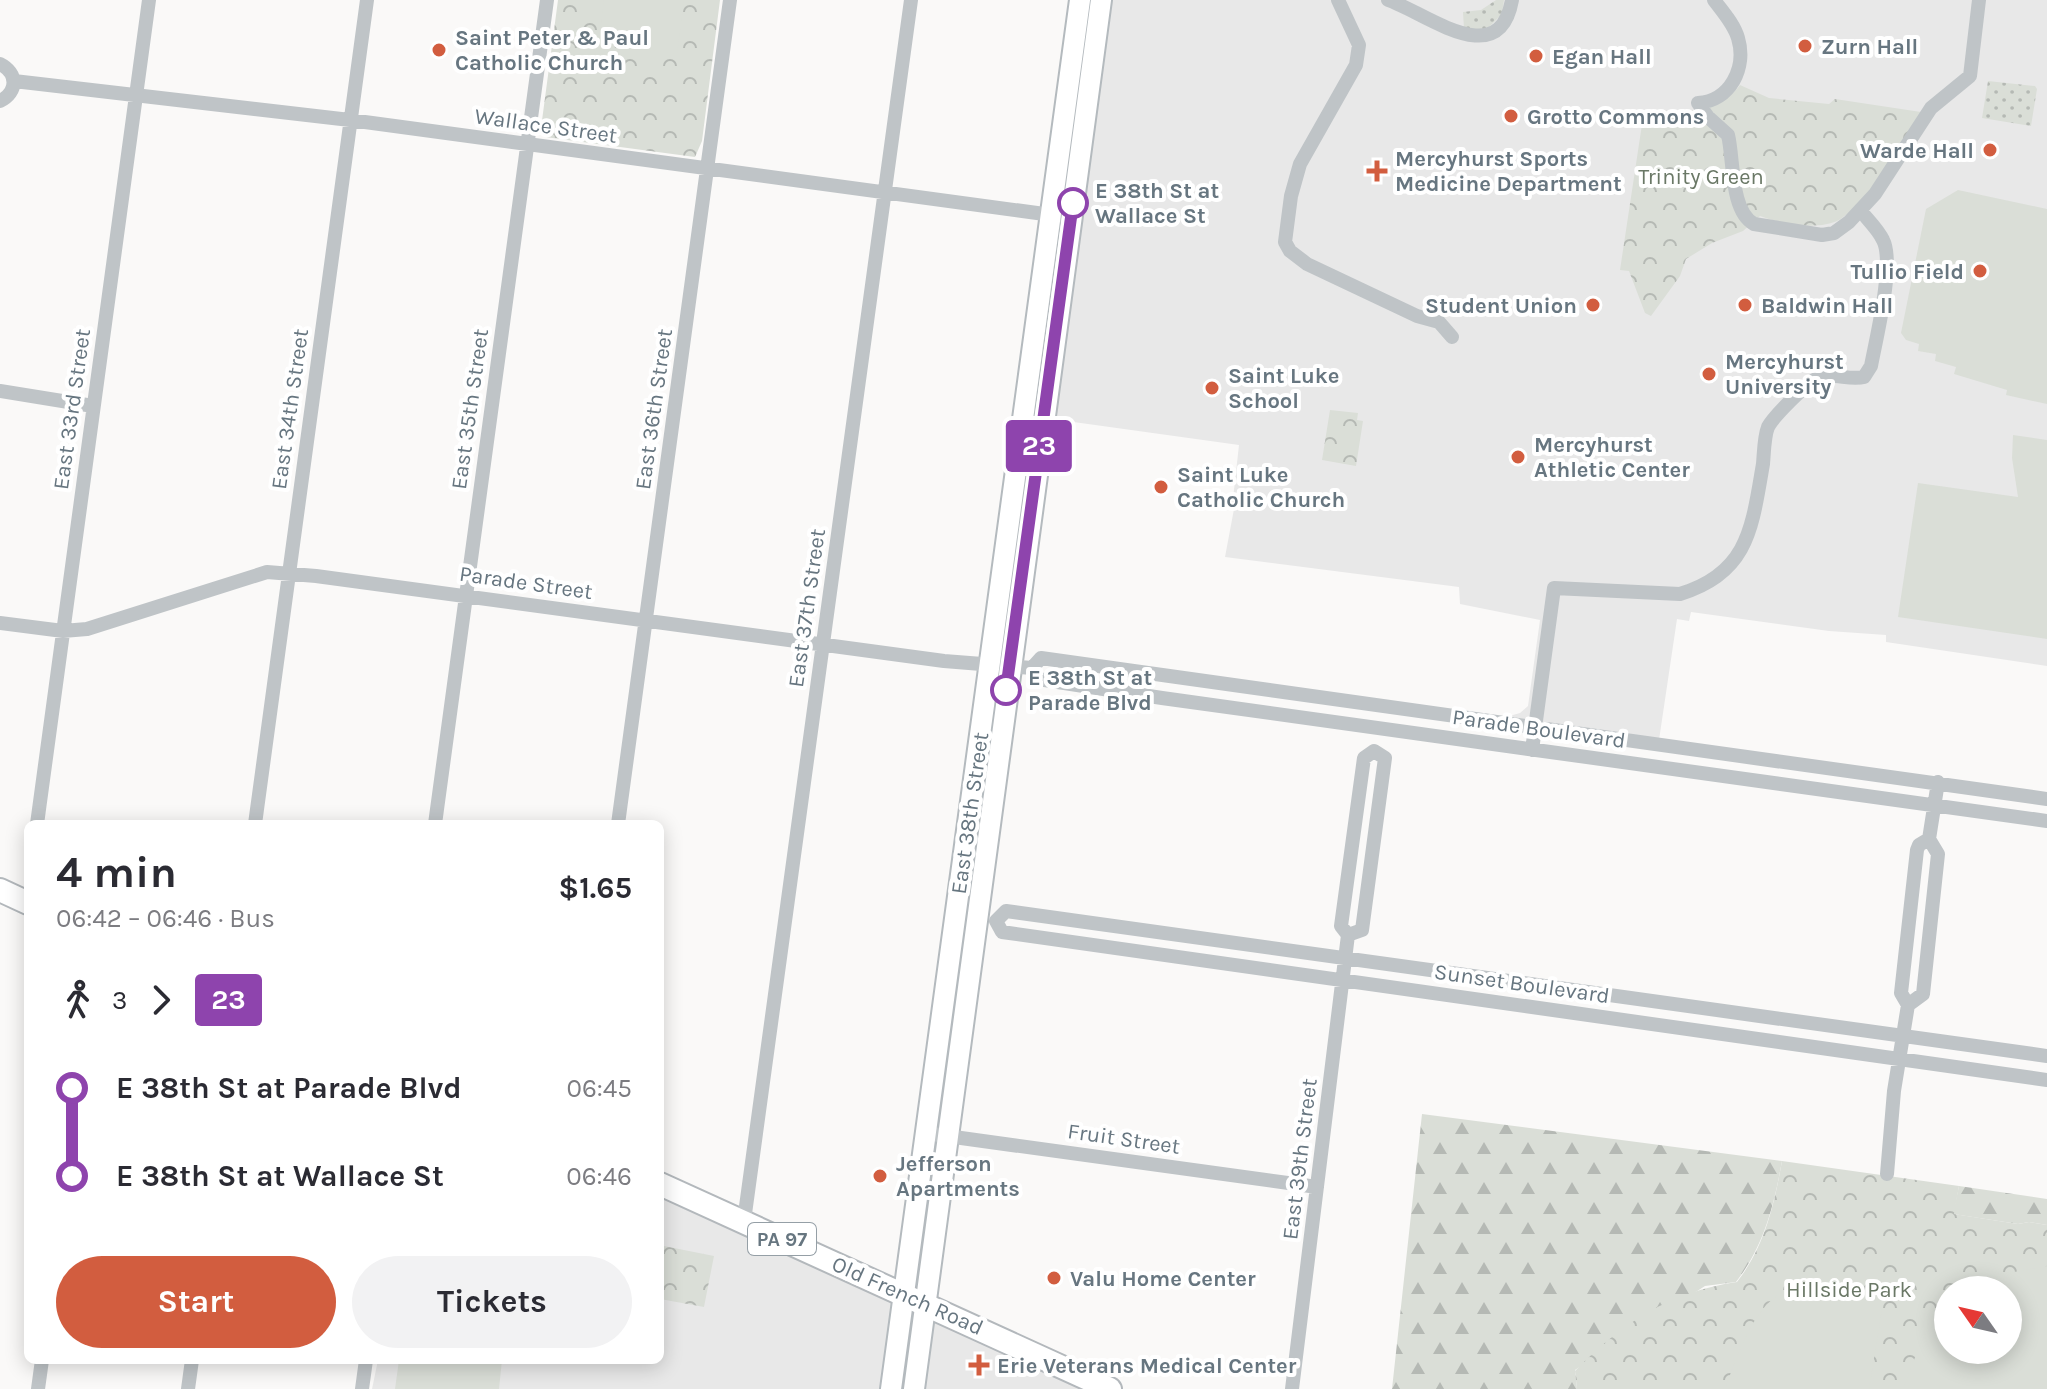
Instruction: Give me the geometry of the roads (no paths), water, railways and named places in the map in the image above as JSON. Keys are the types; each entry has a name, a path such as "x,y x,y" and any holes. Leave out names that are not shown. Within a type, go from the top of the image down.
{"main road":[{"name":"East 38th Street","path":"914,1389 976,918 1000,664 1050,214 1080,0"},
{"name":"East 38th Street","path":"1000,664 1071,218 1101,0"},
{"path":"0,890 24,897"},
{"name":"East 38th Street","path":"891,1389 925,1133 976,918"},
{"name":"Old French Road","path":"664,1186 1110,1389"}],"street":[{"name":"East 33rd Street","path":"38,820 149,0"},
{"name":"East 34th Street","path":"256,820 367,0"},
{"name":"East 35th Street","path":"436,820 547,0"},
{"name":"East 36th Street","path":"619,820 730,0"},
{"name":"East 37th Street","path":"744,1221 911,0"},
{"path":"1338,0 1359,45 1356,65 1300,164 1291,196 1285,242 1290,251 1307,264 1417,316 1439,322 1452,337"},
{"path":"1388,0 1449,29 1477,36 1497,31 1504,24 1512,0"},
{"path":"1714,0 1739,39 1740,64 1736,78 1724,94 1714,101 1698,103 1728,135 1735,186 1748,221 1822,235 1834,233 1860,210 1889,175 1931,108 1970,76 1979,0"},
{"path":"0,64 10,70 14,81 11,93 0,101"},
{"name":"Wallace Street","path":"14,81 350,120 1071,218"},
{"path":"1532,750 1554,588 1680,594 1725,573 1743,549 1754,514 1768,427 1816,379 1827,375 1853,380 1864,377 1871,366 1885,286 1886,250 1876,230 1860,210"},
{"path":"0,391 93,406"},
{"name":"Parade Street","path":"0,623 63,631 87,629 267,572 944,661 1000,664"},
{"name":"Parade Boulevard","path":"1032,668 1041,658 2047,799"},
{"name":"Parade Boulevard","path":"1000,664 1032,668"},
{"name":"Parade Boulevard","path":"1032,668 1038,679 1055,682 2047,821"},
{"name":"East 39th Street","path":"1292,1389 1348,935 1341,926 1364,758 1374,751 1380,705"},
{"name":"East 39th Street","path":"1348,935 1362,930 1385,758 1374,751"},
{"path":"1908,1005 1923,994 1938,854 1929,839 1938,782"},
{"path":"1887,1174 1908,1005 1901,993 1917,850 1929,839"},
{"name":"Sunset Boulevard","path":"976,918 1006,911 2047,1056"},
{"name":"Sunset Boulevard","path":"976,918 1002,932 2047,1080"},
{"name":"Fruit Street","path":"925,1133 1317,1187"},
{"path":"38,1389 41,1364"},
{"path":"188,1389 191,1364"},
{"path":"362,1389 365,1364"}],"place":[{"name":"Zurn Hall","path":"1805,46"},
{"name":"Saint Peter & Paul Catholic Church","path":"439,50"},
{"name":"Egan Hall","path":"1536,56"},
{"name":"Grotto Commons","path":"1511,116"},
{"name":"Warde Hall","path":"1990,150"},
{"name":"Mercyhurst Sports Medicine Department","path":"1377,171"},
{"name":"E 38th St at Wallace St","path":"1073,203"},
{"name":"Tullio Field","path":"1980,271"},
{"name":"Student Union","path":"1593,305"},
{"name":"Baldwin Hall","path":"1745,305"},
{"name":"Mercyhurst University","path":"1709,374"},
{"name":"Saint Luke School","path":"1212,388"},
{"name":"Mercyhurst Athletic Center","path":"1518,457"},
{"name":"Saint Luke Catholic Church","path":"1161,487"},
{"name":"E 38th St at Parade Blvd","path":"1006,690"},
{"name":"Jefferson Apartments","path":"880,1176"},
{"name":"Valu Home Center","path":"1054,1278"},
{"name":"Erie Veterans Medical Center","path":"979,1365"}],"park label":[{"name":"Trinity Green","path":"1701,176"},
{"name":"Hillside Park","path":"1849,1289"}]}
